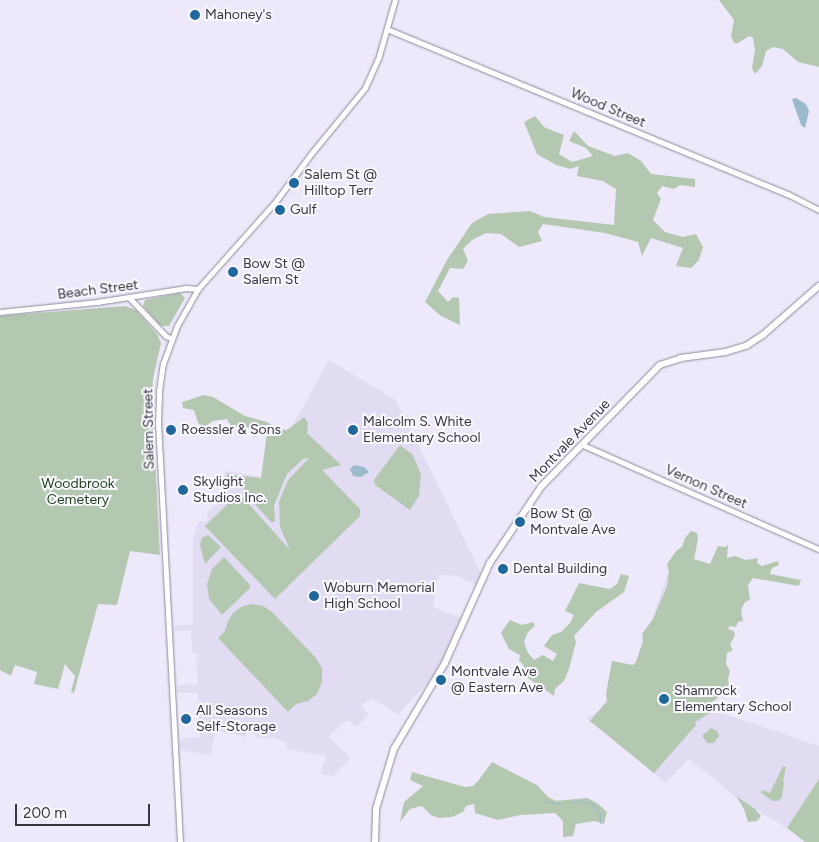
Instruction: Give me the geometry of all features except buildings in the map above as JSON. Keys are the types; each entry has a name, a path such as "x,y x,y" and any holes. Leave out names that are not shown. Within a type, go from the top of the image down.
{"main road":[{"name":"Montvale Avenue","path":"375,842 376,809 391,755 445,663 490,564 541,486 660,365 681,358 729,351 746,346 763,335 819,286"}],"street":[{"name":"Salem Street","path":"180,842 158,422 160,377 171,338 198,288 271,207 311,154 358,98 373,72 395,0"},
{"name":"Wood Street","path":"387,29 788,194 819,210"},
{"name":"Beach Street","path":"0,312 130,298 176,289 198,288"},
{"path":"130,298 166,336 171,338"},
{"name":"Vernon Street","path":"583,445 819,549"}],"shaded area":[{"name":"Woburn Memorial High School","path":"329,360 396,400 481,573 476,585 457,576 438,575 433,607 461,618 439,667 426,685 398,715 373,698 360,706 369,714 356,727 347,720 329,737 351,758 333,776 320,774 326,756 286,749 287,742 268,737 267,739 257,737 257,735 247,733 246,737 215,730 211,755 180,750 180,739 200,737 198,693 177,693 177,685 198,684 196,657 200,656 192,652 191,630 174,631 174,626 193,624 193,539 199,521 208,521 207,513 219,503 225,471 261,477 266,450 275,427 289,432"},
{"name":"Shamrock Elementary School","path":"673,558 735,571 712,710 819,746 819,784 787,828 740,800 689,759 666,783 587,719 628,689"}],"green space":[{"path":"719,0 819,0 819,67 798,62 783,49 773,47 766,51 762,66 755,74 752,68 755,50 753,38 749,36 738,43 734,43 731,36 734,20"},
{"path":"535,116 544,127 564,135 559,154 572,162 593,156 586,148 569,141 574,131 588,146 615,156 628,153 641,161 651,174 695,179 695,187 680,185 674,189 662,186 657,193 661,199 653,220 665,232 683,237 696,234 703,247 699,260 691,268 676,266 683,248 651,238 642,256 638,242 605,233 543,224 538,232 542,241 519,247 501,234 486,233 472,240 463,249 468,261 463,269 450,268 438,291 448,302 453,297 459,298 460,325 441,316 425,302 447,260 472,223 488,214 530,211 544,217 614,225 616,189 603,181 577,176 579,166 570,169 556,165 537,154 524,122"},
{"path":"180,293 185,298 169,326 161,326 143,306 145,300"},
{"name":"Woodbrook Cemetery","path":"125,306 136,310 157,334 161,343 153,379 152,401 160,555 130,551 117,605 98,604 74,693 71,692 75,676 65,664 58,689 34,684 37,672 15,665 11,676 0,670 0,316"},
{"path":"204,395 213,397 245,416 267,422 278,429 287,430 304,417 308,423 307,433 341,465 322,470 360,509 360,516 275,599 205,526 239,493 290,550 280,527 279,502 288,480 309,458 303,459 287,474 274,505 275,522 271,522 244,492 244,486 228,486 227,480 227,474 261,478 267,433 262,429 231,426 227,419 213,421 204,427 198,423 194,410 183,408 182,402"},
{"path":"400,445 413,455 421,475 419,496 410,510 375,485 374,480"},
{"name":"Shamrock Elementary School","path":"691,531 697,533 698,539 694,559 710,564 718,546 725,547 728,545 727,558 735,556 746,560 758,558 757,563 762,566 778,561 779,565 772,568 770,574 801,580 799,586 753,578 748,585 750,600 745,602 741,610 743,621 738,622 736,627 730,626 728,629 734,631 735,635 730,645 733,650 727,653 726,664 730,671 729,685 726,687 727,691 712,702 715,706 710,713 695,722 696,725 654,773 590,721 607,701 606,694 612,661 633,665 636,662 643,641 642,634 653,619 667,586 669,572 667,564 677,550 682,547 685,538"},
{"path":"208,535 221,547 205,564 200,545 202,538"},
{"path":"224,557 250,585 250,588 222,615 209,599 207,584 212,569"},
{"path":"621,574 629,576 624,592 596,612 574,636 576,642 569,669 564,681 555,689 554,696 522,674 524,666 519,660 520,655 509,649 501,633 510,620 522,625 533,622 535,626 528,632 524,642 528,653 534,660 543,655 553,661 557,654 544,646 552,635 561,632 570,623 574,615 565,611 579,583 610,589 617,584"},
{"path":"252,604 263,606 272,612 316,658 322,668 322,682 317,694 308,701 296,704 288,712 218,638 225,631 233,613 241,607"},
{"path":"711,728 717,731 719,736 714,743 707,743 702,736"},
{"path":"492,762 537,785 548,797 556,801 587,798 597,803 607,812 604,824 595,821 576,824 573,836 563,837 563,821 555,813 520,815 498,820 475,813 474,804 466,806 463,812 452,817 439,818 431,815 422,806 410,809 400,822 404,802 423,786 410,780 412,772 465,787 473,786"},
{"path":"783,766 786,767 782,797 778,801 773,801 761,793 762,790 770,793"},
{"path":"819,779 819,842 805,842 787,828"},
{"path":"736,796 755,809 761,816 757,821 748,822 744,809"}],"water":[{"path":"796,98 806,104 809,111 805,128 801,125 792,99"},
{"path":"354,465 364,467 369,472 361,477 353,476 350,469"}],"waterway":[{"path":"543,801 560,804"},
{"path":"571,802 591,803 600,814 600,823"}],"place":[{"name":"Mahoney's","path":"195,15"},
{"name":"Salem St @ Hilltop Terr","path":"294,183"},
{"name":"Gulf","path":"280,210"},
{"name":"Bow St @ Salem St","path":"233,272"},
{"name":"Roessler & Sons","path":"171,430"},
{"name":"Malcolm S. White Elementary School","path":"353,430"},
{"name":"Skylight Studios Inc.","path":"183,490"},
{"name":"Bow St @ Montvale Ave","path":"520,522"},
{"name":"Dental Building","path":"503,569"},
{"name":"Woburn Memorial High School","path":"314,596"},
{"name":"Montvale Ave @ Eastern Ave","path":"441,680"},
{"name":"Shamrock Elementary School","path":"664,699"},
{"name":"All Seasons Self-Storage","path":"186,719"}]}
